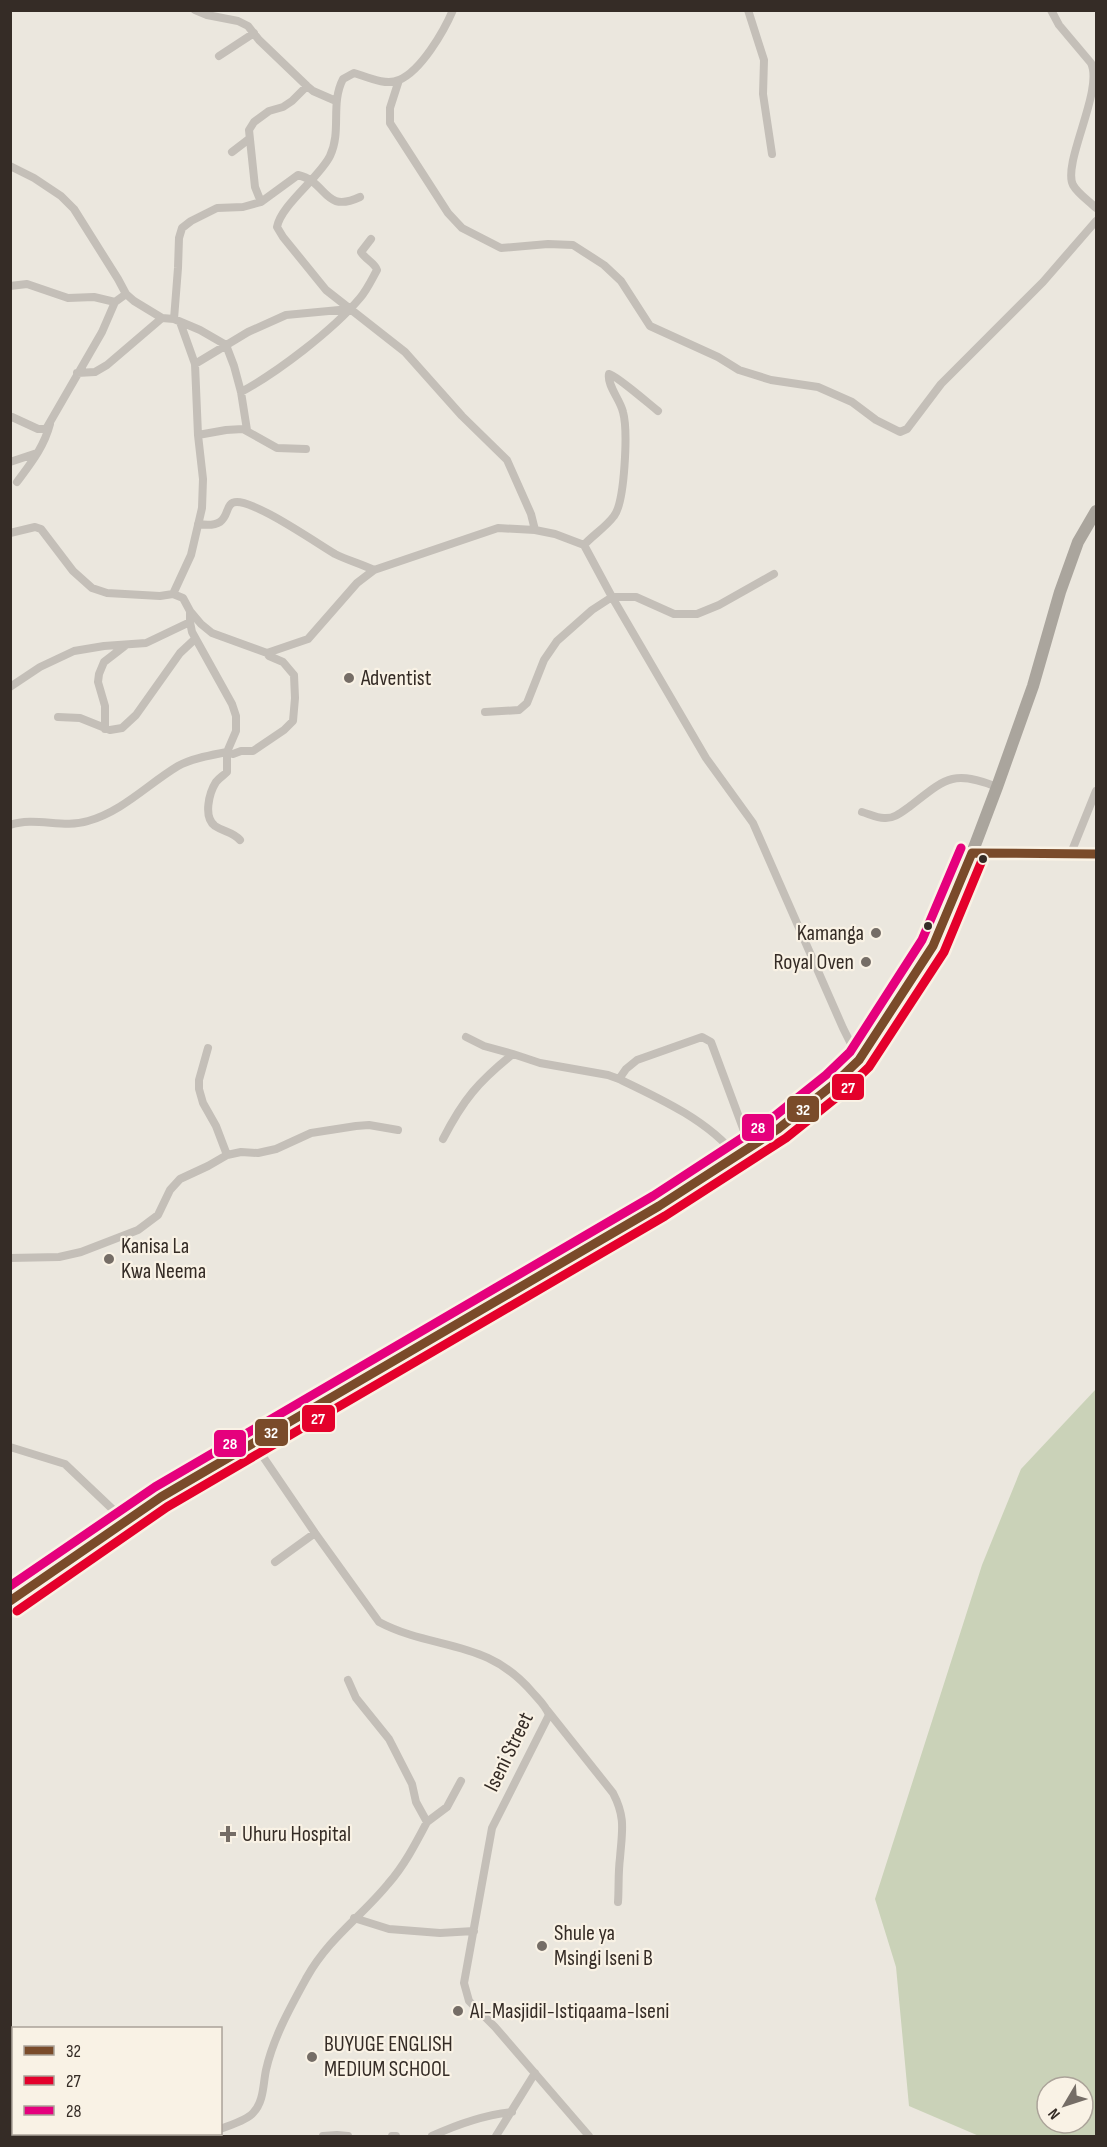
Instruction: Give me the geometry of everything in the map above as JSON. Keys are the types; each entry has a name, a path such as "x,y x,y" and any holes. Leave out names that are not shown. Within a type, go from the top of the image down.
{"highway":[{"path":"10,1601 161,1497 639,1218 778,1129 834,1084 859,1060 933,946 972,854 997,787 1033,686 1078,542 1096,511"}],"main road":[{"path":"972,854 1071,853 1095,856"}],"street":[{"path":"195,10 243,23 307,86 336,101"},
{"path":"453,10 420,63 399,80 390,108 390,123 448,213 462,228 501,248 548,244 573,245 612,272 635,302 645,320 659,331 739,370 771,380 818,387 852,402 876,420 900,432 907,429 941,384 1043,282 1096,221"},
{"path":"748,10 764,60 763,94 772,154"},
{"path":"1052,10 1059,25 1094,69 1094,89 1071,178 1076,190 1096,208"},
{"path":"219,56 254,33"},
{"path":"399,80 380,81 354,74 344,77 336,101 335,142 330,156 282,215 277,227 322,286 405,352 462,417 507,460 531,514 534,530"},
{"path":"261,202 255,187 248,132 253,123 269,111 283,107 292,101 307,86"},
{"path":"232,152 249,139"},
{"path":"10,166 34,178 61,196 74,209 126,294 162,318 200,330 226,345 241,392 248,430"},
{"path":"173,594 188,563 202,508 203,479 198,435 195,364 177,321 179,238 182,228 190,221 217,208 243,207 261,202 297,175 311,180 334,201 346,203 360,197"},
{"path":"241,392 265,378 350,309 362,295 377,271 376,266 367,260 361,251 371,239"},
{"path":"10,286 27,284 68,298 94,297 115,302"},
{"path":"16,482 33,463 51,423 102,332 115,302 126,294"},
{"path":"195,364 257,327 292,313 350,309"},
{"path":"77,373 95,372 107,365 162,318"},
{"path":"584,545 614,516 620,496 626,452 624,416 622,405 609,382 609,374 614,375 622,384 658,411"},
{"path":"12,417 42,430 51,423"},
{"path":"198,435 226,430 248,430 278,448 306,448"},
{"path":"10,462 37,453"},
{"path":"198,524 218,525 222,522 229,506 239,502 266,513 336,554 374,570"},
{"path":"10,533 35,527 41,529 73,571 86,584 100,591 160,596 173,594 184,599 190,611 212,633 267,653 283,662 294,675 296,698 293,721 254,751 241,751 233,754 227,752 180,764 118,808 90,821 71,824 23,822 10,825"},
{"path":"267,653 308,639 357,583 374,570 498,528 555,534 584,545 706,758 753,823 859,1060"},
{"path":"485,712 523,708 544,660 557,641 592,610 612,597 636,597 674,614 697,614 719,605 774,574"},
{"path":"190,611 190,622 195,639 232,704 236,716 236,731 227,752 227,772 218,779 214,786 208,806 209,819 218,828 234,834 240,840"},
{"path":"10,687 40,668 74,651 146,643 190,622"},
{"path":"58,717 75,716 105,729 119,729 130,722 180,652 195,639"},
{"path":"105,729 105,706 98,676 104,662 127,645"},
{"path":"862,812 892,818 950,778 962,776 997,787"},
{"path":"1071,853 1096,791"},
{"path":"619,1079 637,1060 702,1036 707,1038 711,1042 750,1147"},
{"path":"466,1037 484,1046 540,1063 619,1079 688,1115 727,1145 736,1156"},
{"path":"208,1048 198,1080 203,1103 216,1126 227,1155"},
{"path":"443,1139 458,1110 469,1095 513,1054"},
{"path":"10,1258 59,1257 81,1252 138,1230 158,1215 170,1190 180,1179 227,1155 276,1149 311,1133 346,1127 369,1125 398,1130"},
{"name":"Iseni Street","path":"254,1442 315,1533 379,1622 393,1629 493,1659 527,1685 547,1710 549,1715 546,1723 492,1828 464,1983 469,2001 495,2027 589,2136"},
{"path":"10,1447 65,1464 125,1521"},
{"path":"275,1562 315,1533"},
{"path":"348,1680 356,1698 389,1739 412,1784 416,1802 427,1822"},
{"path":"547,1710 613,1793 621,1808 624,1827 618,1902"},
{"path":"222,2128 249,2117 255,2112 260,2103 265,2072 281,2026 318,1959 388,1884 427,1822 447,1807 461,1781"},
{"path":"354,1918 389,1929 440,1933 474,1931"},
{"path":"496,2136 535,2073"},
{"path":"432,2136 450,2127 488,2115 512,2112"},
{"path":"322,2136 348,2136"}],"green space":[{"path":"1096,1389 1096,2136 979,2136 909,2106 896,1967 875,1899 982,1565 1021,1469"}],"transit line":[{"name":"28","path":"10,1586 155,1487 653,1196 771,1119 826,1075 850,1052 922,940 961,848"},
{"name":"32","path":"972,853 1096,854"},
{"name":"32","path":"10,1601 161,1497 659,1206 778,1129 834,1084 859,1060 933,946 972,853"},
{"name":"27","path":"17,1611 167,1507 665,1216 786,1138 842,1093 869,1067 944,952 983,858"}],"place":[{"name":"Adventist","path":"349,678"},
{"name":"Kamanga","path":"876,933"},
{"name":"Royal Oven","path":"866,962"},
{"name":"Kanisa La Kwa Neema","path":"109,1259"},
{"name":"Uhuru Hospital","path":"228,1834"},
{"name":"Shule ya Msingi Iseni B","path":"542,1946"},
{"name":"Al-Masjidil-Istiqaama-Iseni","path":"458,2011"},
{"name":"BUYUGE ENGLISH MEDIUM SCHOOL","path":"312,2057"}]}
